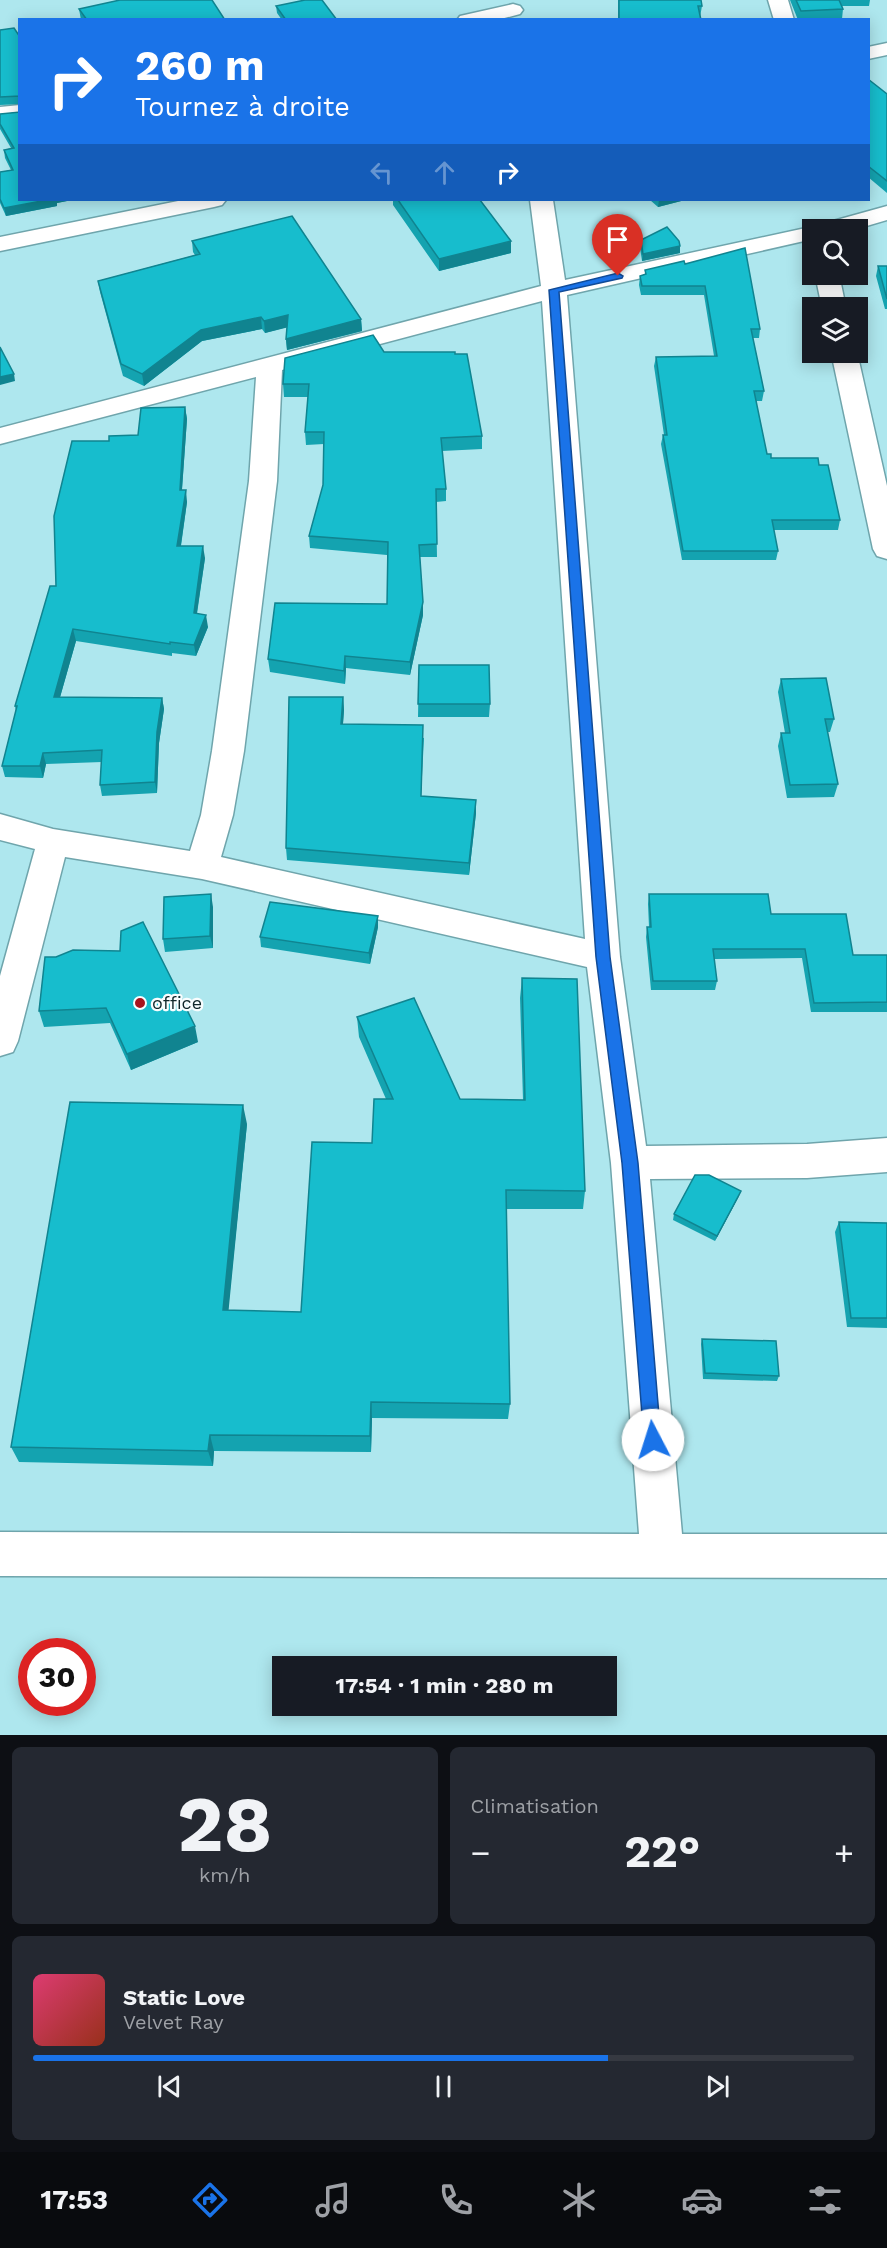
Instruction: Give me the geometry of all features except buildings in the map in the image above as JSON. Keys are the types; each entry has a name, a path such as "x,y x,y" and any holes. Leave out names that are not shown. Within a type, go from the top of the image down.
{"street":[{"path":"778,0 783,18"},
{"path":"476,18 514,10"},
{"path":"870,53 887,49"},
{"path":"0,114 18,111"},
{"path":"0,244 209,201"},
{"path":"541,201 554,290 603,957 630,1163 662,1556"},
{"path":"865,219 887,213"},
{"path":"0,436 554,290 802,234"},
{"path":"846,363 887,549"},
{"path":"202,866 217,815 228,751 263,481 269,366"},
{"path":"0,827 53,842 202,866 603,957"},
{"path":"0,1041 53,842"},
{"path":"630,1163 807,1161 887,1155"},
{"path":"0,1554 887,1557"}],"place":[{"name":"office","path":"140,1003"}],"route":[{"path":"618,276 554,290 603,957 630,1163 653,1440"}]}
